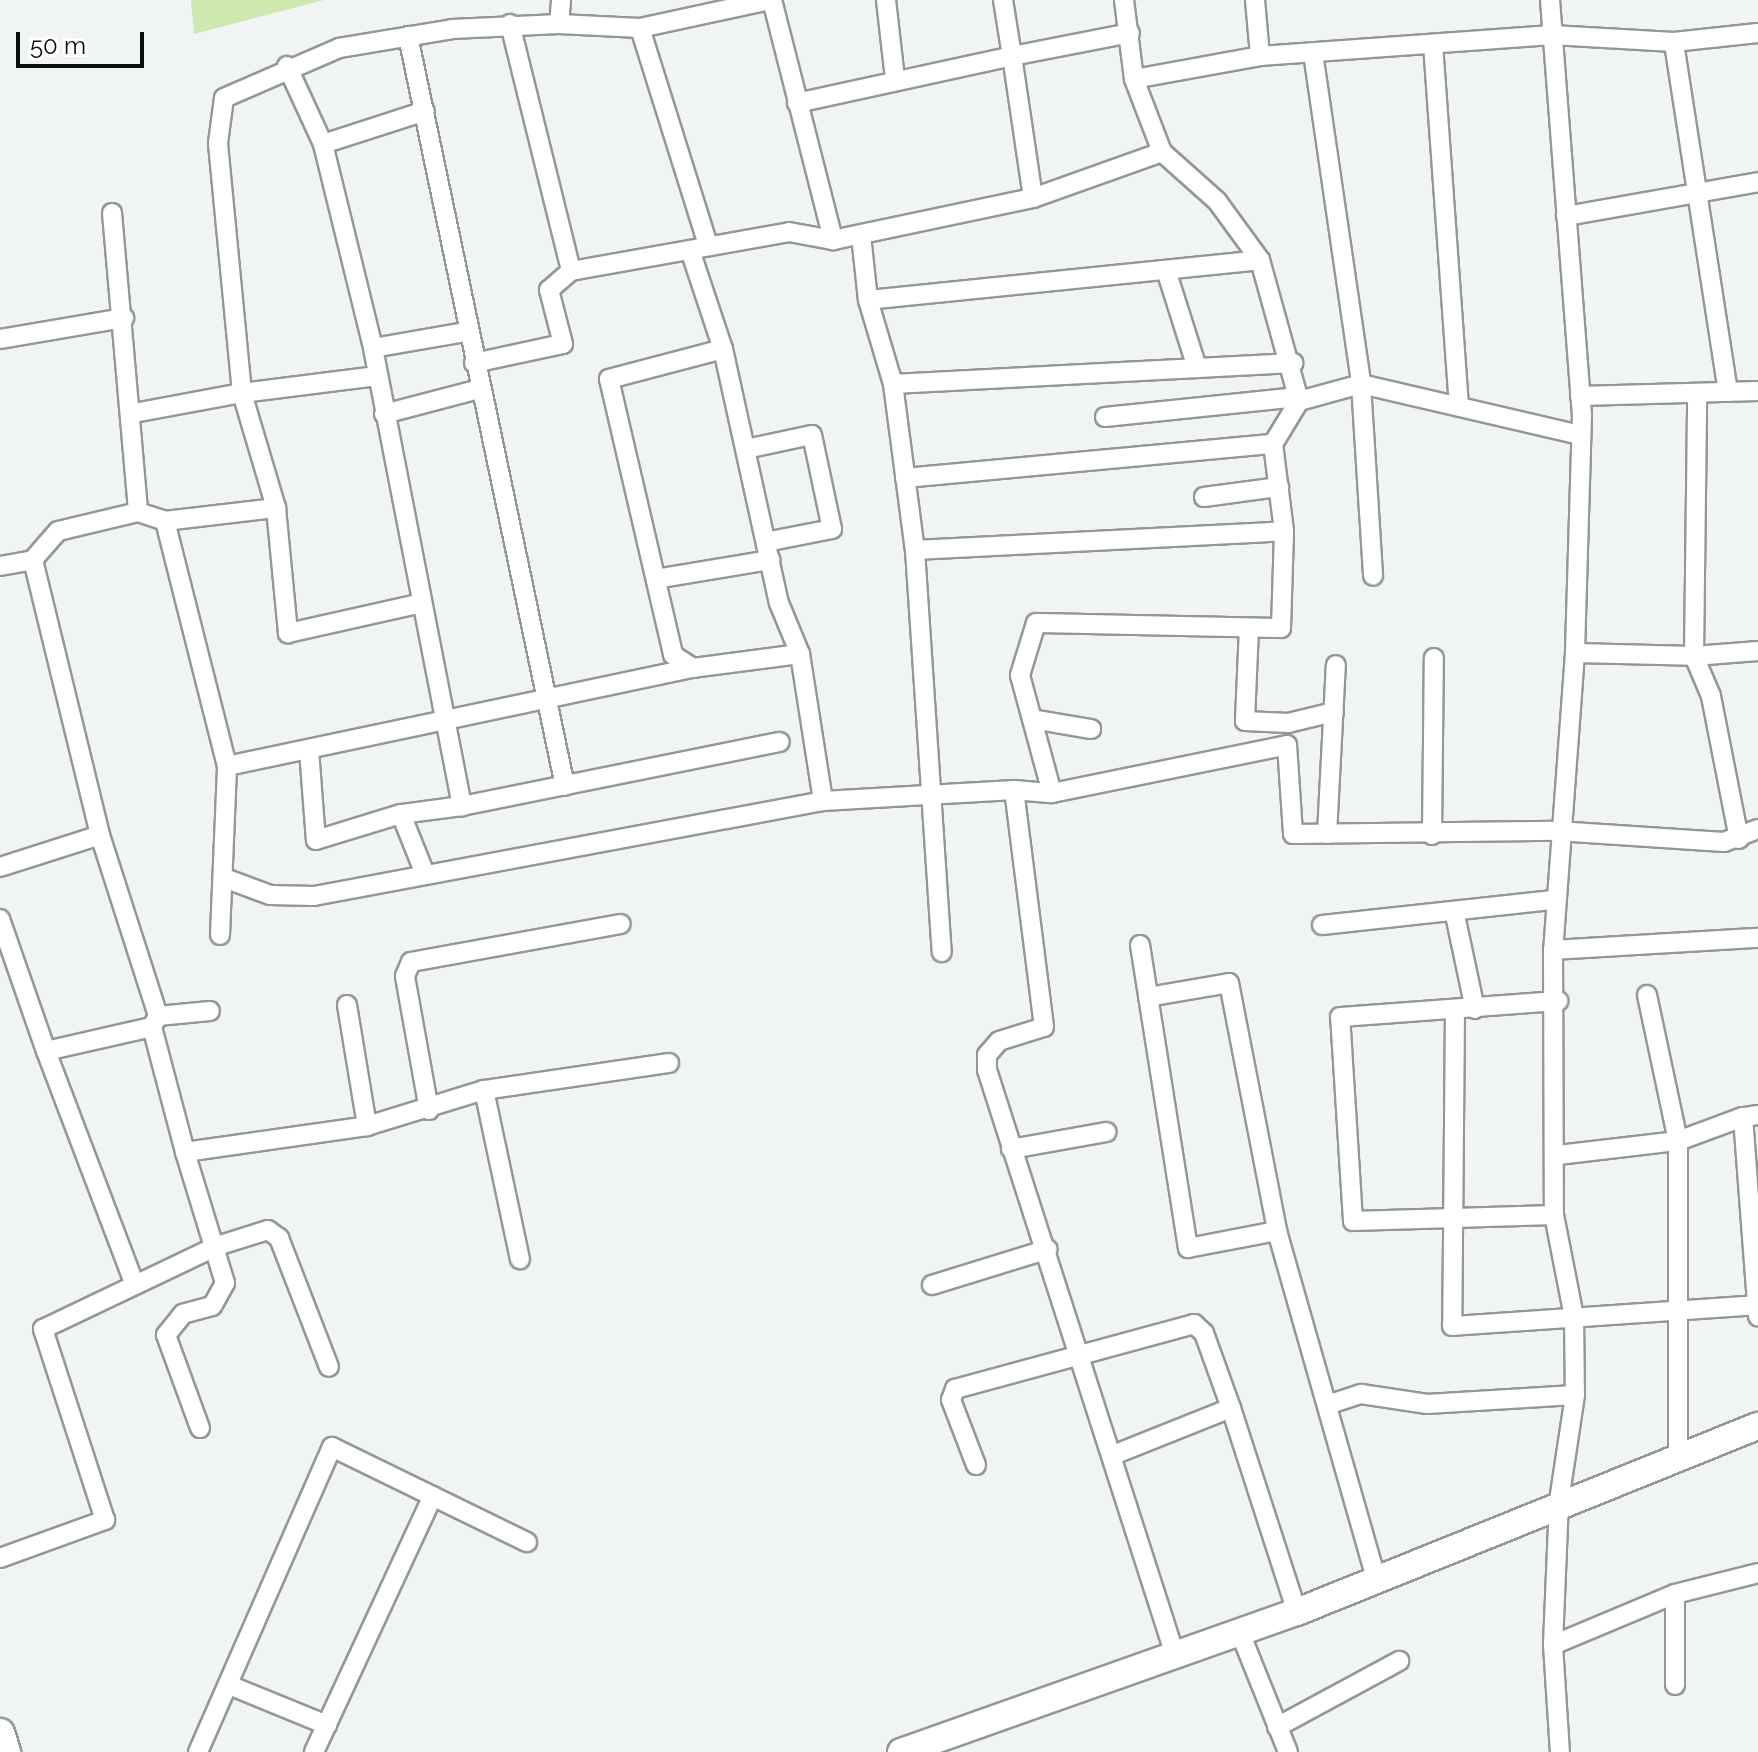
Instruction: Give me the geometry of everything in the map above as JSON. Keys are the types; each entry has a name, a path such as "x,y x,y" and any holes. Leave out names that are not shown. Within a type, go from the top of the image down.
{"main road":[{"path":"0,1733 6,1752"}],"street":[{"path":"559,24 561,0"},
{"path":"418,604 288,633 276,508 242,393 218,113 224,98 287,66 408,36 510,24 640,28 771,0 833,240"},
{"path":"886,0 895,79"},
{"path":"1003,0 1033,198"},
{"path":"1052,793 1020,675 1036,623 1281,628 1284,531 1273,444 1299,399 1293,363 1260,260 1217,201 1162,152 1134,79 1124,0"},
{"path":"1255,0 1260,56"},
{"path":"1550,0 1581,435 1575,653 1557,831 1553,950 1558,1001 1558,1155 1554,1215 1574,1317 1575,1395 1559,1501 1553,1645 1560,1752"},
{"path":"510,24 571,271"},
{"path":"640,28 708,245"},
{"path":"797,103 895,79 1130,33"},
{"path":"1134,79 1260,56 1552,35 1674,42 1758,33"},
{"path":"408,36 425,111 465,332 565,786"},
{"path":"1674,42 1703,192 1728,392"},
{"path":"1433,44 1459,406"},
{"path":"1313,53 1361,384 1373,576"},
{"path":"287,66 323,144 373,348 418,604 462,806"},
{"path":"323,144 425,111"},
{"path":"474,363 563,344 549,290 571,271 789,232 833,240 861,235 1033,198 1162,152"},
{"path":"1566,216 1758,182"},
{"path":"112,213 134,413 138,512"},
{"path":"861,235 868,300 893,384 915,550 927,792 942,952"},
{"path":"690,250 723,349 768,551 800,654 823,801"},
{"path":"868,300 1260,260"},
{"path":"1166,270 1197,368"},
{"path":"0,339 124,318"},
{"path":"373,348 465,332"},
{"path":"693,668 673,655 609,379 723,349"},
{"path":"893,384 1293,363"},
{"path":"134,413 242,393 377,376"},
{"path":"1105,417 1299,399 1361,384 1581,435"},
{"path":"384,414 479,389"},
{"path":"1580,396 1758,391"},
{"path":"1697,393 1694,656 1711,696 1739,839"},
{"path":"656,579 768,551 832,529 812,435 746,449"},
{"path":"905,478 1273,444"},
{"path":"1204,497 1279,487"},
{"path":"0,566 33,560 58,531 138,512 165,521 276,508"},
{"path":"165,521 227,766 227,879 220,935"},
{"path":"915,550 1284,531"},
{"path":"33,560 100,835 155,1022 185,1152 217,1246 222,1294 168,1324 166,1335 200,1428"},
{"path":"1249,628 1245,721 1288,723 1334,712"},
{"path":"1575,653 1694,656 1758,651"},
{"path":"227,766 441,718 693,668 800,654"},
{"path":"1432,835 1434,658"},
{"path":"1327,834 1336,665"},
{"path":"1032,719 1091,729"},
{"path":"309,750 316,840 401,814 462,806 780,742"},
{"path":"227,879 270,895 314,896 823,801 927,792 1014,790 1052,793 1287,745 1293,834 1432,835 1557,831 1739,839 1758,829"},
{"path":"1014,790 1044,1027 999,1041 987,1055 1011,1149 1048,1249 1174,1652"},
{"path":"401,814 425,874"},
{"path":"0,867 100,835"},
{"path":"1322,925 1455,915 1554,900"},
{"path":"1455,915 1475,1009"},
{"path":"0,919 46,1051 135,1285"},
{"path":"429,1110 405,976 411,962 621,924"},
{"path":"1553,950 1758,938"},
{"path":"1140,945 1188,1248 1277,1231"},
{"path":"1148,997 1229,983 1277,1231 1330,1404 1375,1576"},
{"path":"1647,995 1678,1141 1673,1171 1683,1312 1678,1457"},
{"path":"1554,1215 1353,1221 1340,1017 1558,1001"},
{"path":"347,1005 367,1126"},
{"path":"1455,1010 1452,1326 1574,1317 1757,1310 1751,1116 1678,1141 1558,1155"},
{"path":"46,1051 210,1011"},
{"path":"185,1152 367,1126 429,1110 484,1090 669,1063"},
{"path":"484,1090 520,1259"},
{"path":"1011,1149 1106,1132"},
{"path":"0,1558 105,1520 43,1329 259,1229 279,1238 329,1367"},
{"path":"932,1285 1048,1249"},
{"path":"976,1465 951,1400 955,1389 1078,1352 1194,1324 1204,1333 1231,1408 1297,1612"},
{"path":"1330,1404 1361,1394 1427,1404 1575,1395"},
{"path":"1113,1455 1231,1408"},
{"path":"901,1752 1174,1652 1297,1612 1375,1576 1457,1550 1559,1501 1758,1426"},
{"path":"198,1752 332,1447 527,1542"},
{"path":"314,1752 433,1496"},
{"path":"1553,1645 1675,1594 1758,1573"},
{"path":"1675,1594 1675,1685"},
{"path":"1239,1630 1288,1752"},
{"path":"1277,1727 1399,1661"},
{"path":"229,1685 327,1725"}],"green space":[{"path":"191,0 324,0 194,34"}]}
